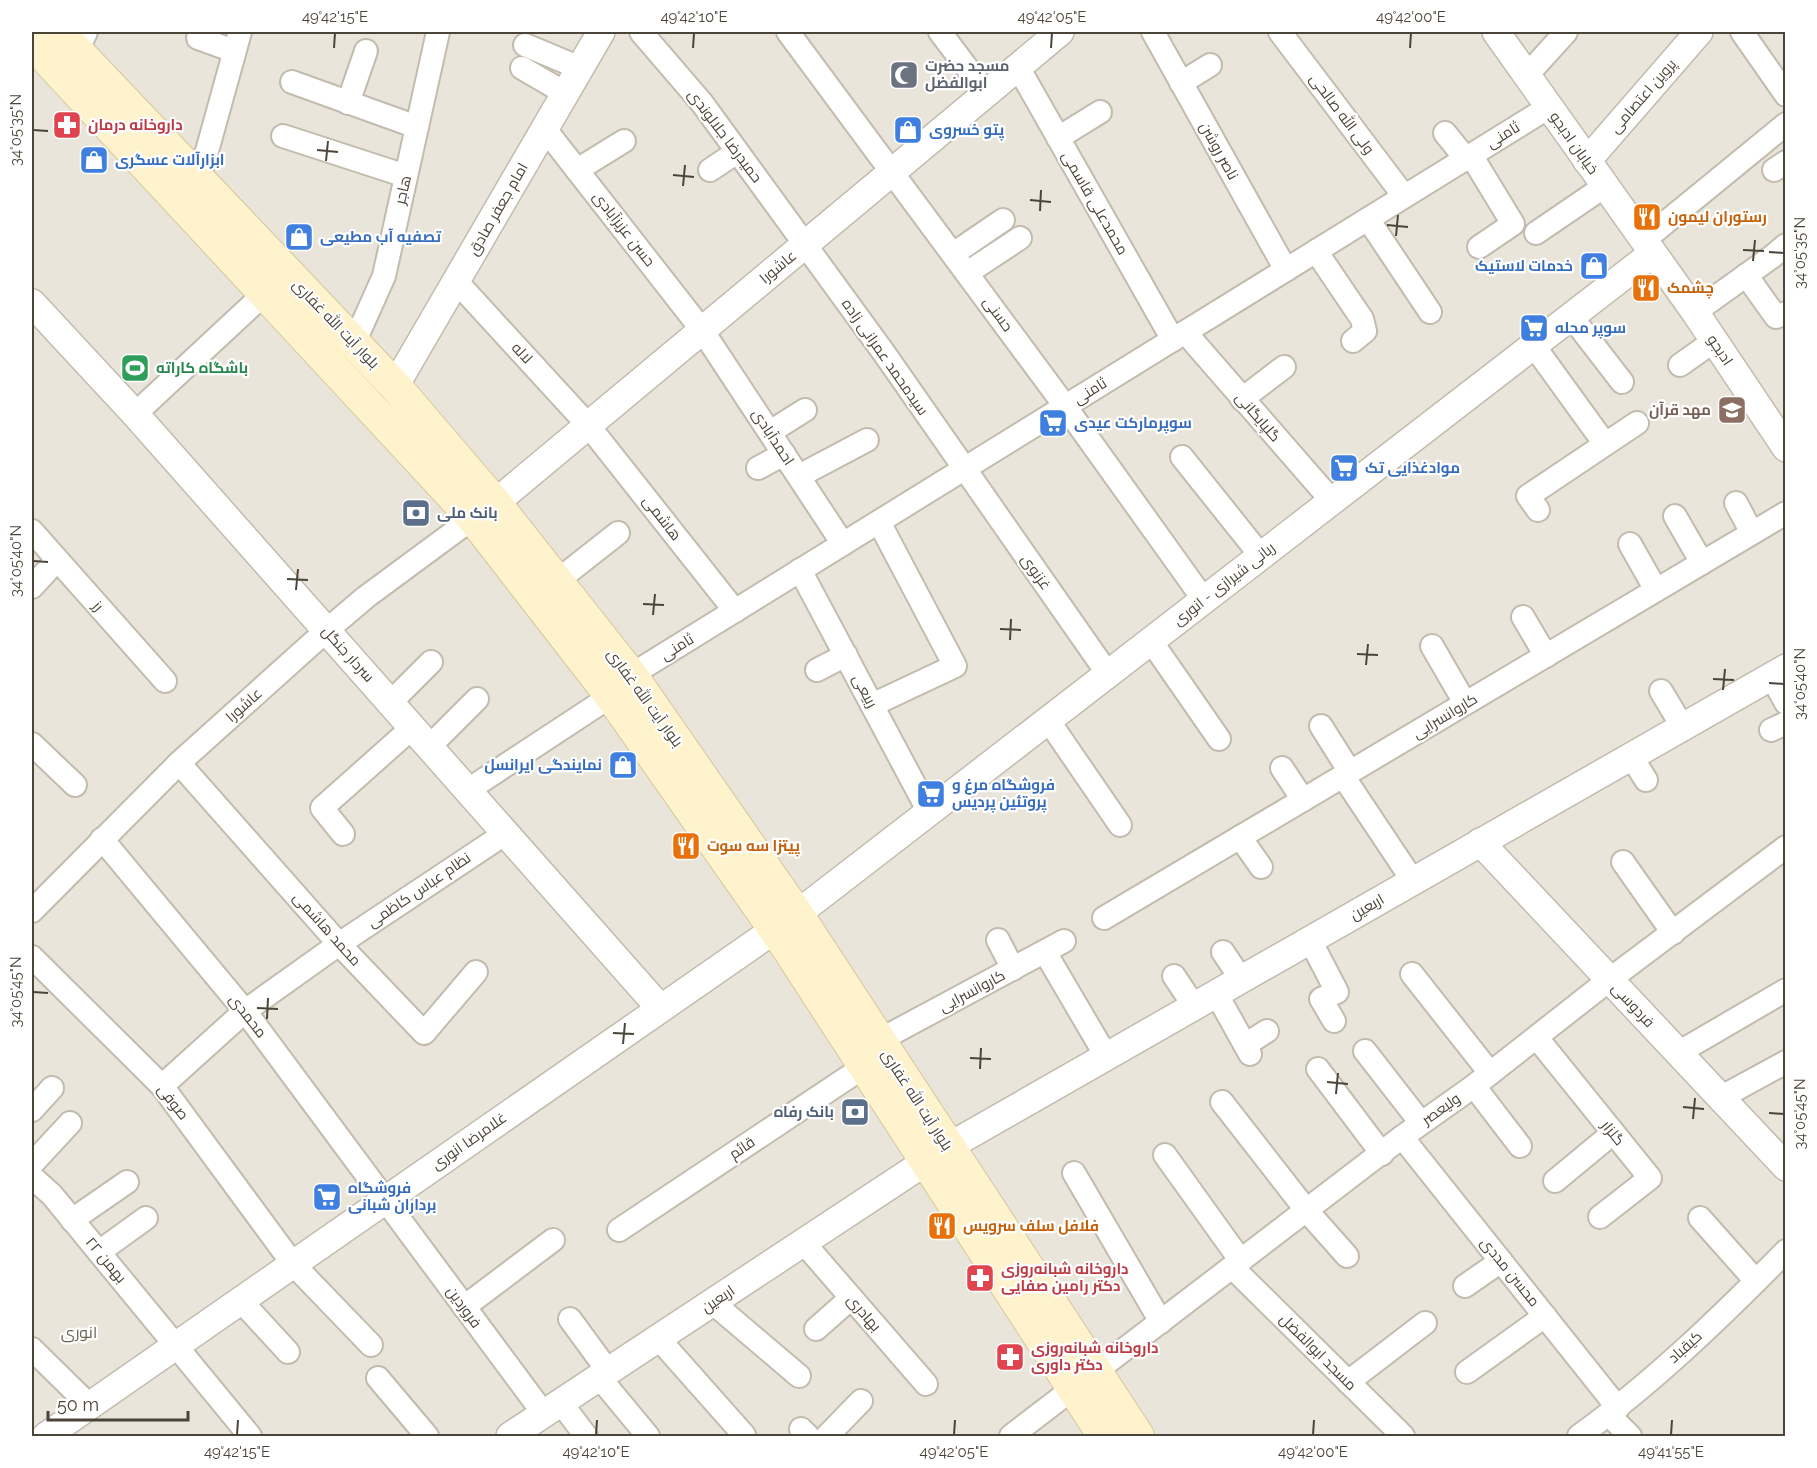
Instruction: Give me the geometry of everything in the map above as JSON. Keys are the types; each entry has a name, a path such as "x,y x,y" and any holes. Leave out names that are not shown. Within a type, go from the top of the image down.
{"main road":[{"name":"بلوار آیت الله غفاری","path":"74,38 199,180 394,386 484,511 621,686 785,921 1084,1380 1138,1437"},
{"name":"بلوار آیت الله غفاری","path":"32,43 264,294 557,581 621,686"},
{"name":"بلوار آیت الله غفاری","path":"1084,1380 1104,1437"}],"street":[{"name":"هاجر","path":"354,344 384,276 438,32"},
{"name":"امام جعفر صادق","path":"394,386 601,32"},
{"name":"حمیدرضا جلالوندی","path":"641,32 702,103 804,245"},
{"name":"حسنی","path":"788,32 893,171 1204,600"},
{"path":"940,32 986,93"},
{"name":"عاشورا","path":"32,912 179,763 327,630 366,597 484,511 1060,32"},
{"name":"ناصر روشن","path":"1153,32 1286,270"},
{"name":"ولی الله صالحی","path":"1280,32 1404,196"},
{"name":"خیابان ادبجو","path":"1496,32 1648,248"},
{"path":"1527,75 1566,32"},
{"name":"پروین اعتصامی","path":"1587,161 1700,32"},
{"path":"1742,32 1785,95"},
{"path":"198,38 237,41 199,180"},
{"path":"525,45 580,68"},
{"path":"348,103 366,51"},
{"path":"1181,83 1210,65"},
{"name":"محمدعلی قاسمی","path":"1018,67 1058,138 1179,336"},
{"path":"522,68 566,93"},
{"path":"292,82 417,127"},
{"name":"ثامنی","path":"468,790 735,610 1549,107"},
{"path":"1058,138 1100,112"},
{"path":"1648,248 1785,124"},
{"name":"حسن عزیزآبادی","path":"545,129 702,330"},
{"path":"1445,133 1468,157 1486,199 1513,224 1479,247"},
{"path":"283,136 406,176"},
{"path":"577,170 624,141"},
{"path":"710,170 737,152"},
{"path":"1536,234 1605,186"},
{"path":"1368,219 1430,312"},
{"path":"953,254 1003,220"},
{"path":"967,273 1020,238"},
{"name":"سیدمحمد عمرانی زاده","path":"804,245 964,469"},
{"path":"1695,312 1785,245"},
{"name":"ادبجو","path":"1648,248 1695,312 1785,448"},
{"name":"ربانی شیرازی - انوری","path":"785,921 1534,346 1572,316 1648,248"},
{"path":"1316,251 1362,319 1365,331 1353,341"},
{"path":"1746,275 1776,317 1785,313"},
{"name":"لاله","path":"456,281 588,425"},
{"path":"135,414 264,294"},
{"name":"سردار جنگل","path":"32,303 135,414 660,1008"},
{"path":"1572,316 1622,382"},
{"name":"احمدآبادی","path":"702,330 843,544"},
{"name":"گلپایگانی","path":"1179,336 1242,399 1332,501"},
{"path":"1680,366 1714,341"},
{"path":"1534,346 1605,444"},
{"path":"1242,399 1284,367"},
{"path":"770,432 805,410"},
{"path":"1538,510 1528,496 1637,423"},
{"name":"هاشمی","path":"588,425 735,610"},
{"path":"799,476 867,440"},
{"path":"758,468 784,454"},
{"path":"1182,458 1261,556"},
{"name":"غزنوی","path":"964,469 1108,674"},
{"path":"1736,503 1752,533"},
{"name":"کاروانسرایی","path":"1104,918 1785,513"},
{"path":"1676,516 1702,563"},
{"path":"872,705 955,666 879,522"},
{"name":"رز","path":"32,531 165,681"},
{"path":"557,581 618,533"},
{"path":"1630,544 1656,591"},
{"path":"32,587 57,560"},
{"name":"ربیعی","path":"800,570 929,812"},
{"path":"1523,617 1546,656"},
{"path":"1151,640 1219,739"},
{"path":"1432,646 1465,703"},
{"path":"817,670 846,655"},
{"path":"390,702 432,662"},
{"path":"1778,672 1785,703"},
{"name":"اربعین","path":"510,1437 937,1154 1778,672"},
{"path":"1661,691 1682,726"},
{"path":"343,834 322,808 477,699"},
{"path":"1048,720 1120,825"},
{"path":"1321,726 1346,774 1413,881"},
{"path":"32,744 75,785"},
{"path":"1630,756 1646,780"},
{"name":"محمد هاشمی","path":"179,763 339,944 424,1033 476,972"},
{"path":"1282,768 1303,800"},
{"name":"نظام عباس کاظمی","path":"162,1086 245,1011 339,944 506,833"},
{"path":"1240,837 1261,867"},
{"name":"محمدی","path":"102,839 245,1011 386,1199"},
{"name":"فردوسی","path":"1480,842 1785,1167"},
{"name":"ولیعصر","path":"1011,1437 1785,847"},
{"path":"1623,862 1673,933"},
{"name":"غلامرضا انوری","path":"46,1437 785,921"},
{"path":"998,940 1013,969"},
{"path":"1310,940 1337,992 1322,999 1334,1021"},
{"name":"کاروانسرایی","path":"872,1054 1064,941"},
{"path":"1045,952 1106,1056"},
{"path":"1222,952 1241,979"},
{"name":"صوفی","path":"32,957 162,1086 293,1264 371,1345"},
{"path":"1413,974 1482,1080 1520,1146"},
{"path":"1174,976 1205,1000 1248,1050 1267,1031"},
{"path":"1678,1053 1785,990"},
{"name":"گلزار","path":"1536,1038 1650,1178 1600,1218"},
{"path":"1365,1051 1421,1123"},
{"name":"قائم","path":"619,1230 872,1054"},
{"path":"1720,1098 1785,1062"},
{"path":"1318,1069 1382,1154"},
{"path":"32,1110 52,1088"},
{"path":"1222,1102 1307,1211 1347,1256"},
{"path":"32,1164 70,1123"},
{"path":"1555,1181 1613,1133"},
{"name":"محسن مددی","path":"1402,1137 1545,1316 1614,1411 1630,1437"},
{"name":"مسجد ابوالفضل","path":"1165,1155 1237,1264 1403,1437"},
{"path":"1074,1173 1161,1322"},
{"name":"۲۲ بهمن","path":"32,1177 52,1196 177,1345 250,1437"},
{"path":"72,1220 127,1182"},
{"name":"فروردین","path":"386,1199 464,1306 552,1408 586,1437"},
{"path":"99,1252 146,1218"},
{"path":"1700,1218 1756,1281"},
{"path":"464,1306 553,1240"},
{"name":"بهادری","path":"803,1242 926,1384"},
{"name":"کیقباد","path":"1579,1437 1614,1411 1732,1305 1785,1251"},
{"path":"1465,1286 1501,1260"},
{"path":"816,1329 851,1298"},
{"path":"241,1300 288,1352"},
{"path":"712,1302 799,1377"},
{"path":"1467,1372 1545,1316"},
{"path":"570,1319 603,1374 648,1437"},
{"path":"1348,1382 1425,1323"},
{"path":"658,1338 744,1435"},
{"path":"32,1349 90,1406"},
{"path":"378,1378 427,1437"},
{"path":"827,1437 861,1401"}],"shaded area":[{"path":"49,32 1785,32 1785,1436 32,1436 32,66"}],"place":[{"name":"مسجد حضرت ابوالفضل","path":"904,75"},
{"name":"داروخانه درمان","path":"67,125"},
{"name":"پتو خسروی","path":"908,130"},
{"name":"ابزارآلات عسگری","path":"94,160"},
{"name":"رستوران لیمون","path":"1647,217"},
{"name":"تصفیه آب مطیعی","path":"299,237"},
{"name":"خدمات لاستیک","path":"1594,266"},
{"name":"چشمک","path":"1646,288"},
{"name":"سوپر محله","path":"1534,328"},
{"name":"باشگاه کاراته","path":"135,368"},
{"name":"مهد قرآن","path":"1732,410"},
{"name":"سوپرمارکت عیدی","path":"1053,423"},
{"name":"موادغذایی تک","path":"1344,468"},
{"name":"بانک ملی","path":"416,513"},
{"name":"نمایندگی ایرانسل","path":"623,765"},
{"name":"فروشگاه مرغ و پروتئین پردیس","path":"931,794"},
{"name":"پیتزا سه سوت","path":"686,846"},
{"name":"بانک رفاه","path":"855,1112"},
{"name":"فروشگاه برداران شبانی","path":"327,1197"},
{"name":"فلافل سلف سرویس","path":"942,1226"},
{"name":"داروخانه شبانه‌روزی دکتر رامین صفایی","path":"980,1278"},
{"name":"داروخانه شبانه‌روزی دکتر داوری","path":"1010,1357"}],"district":[{"name":"انوری","path":"79,1332"}]}
